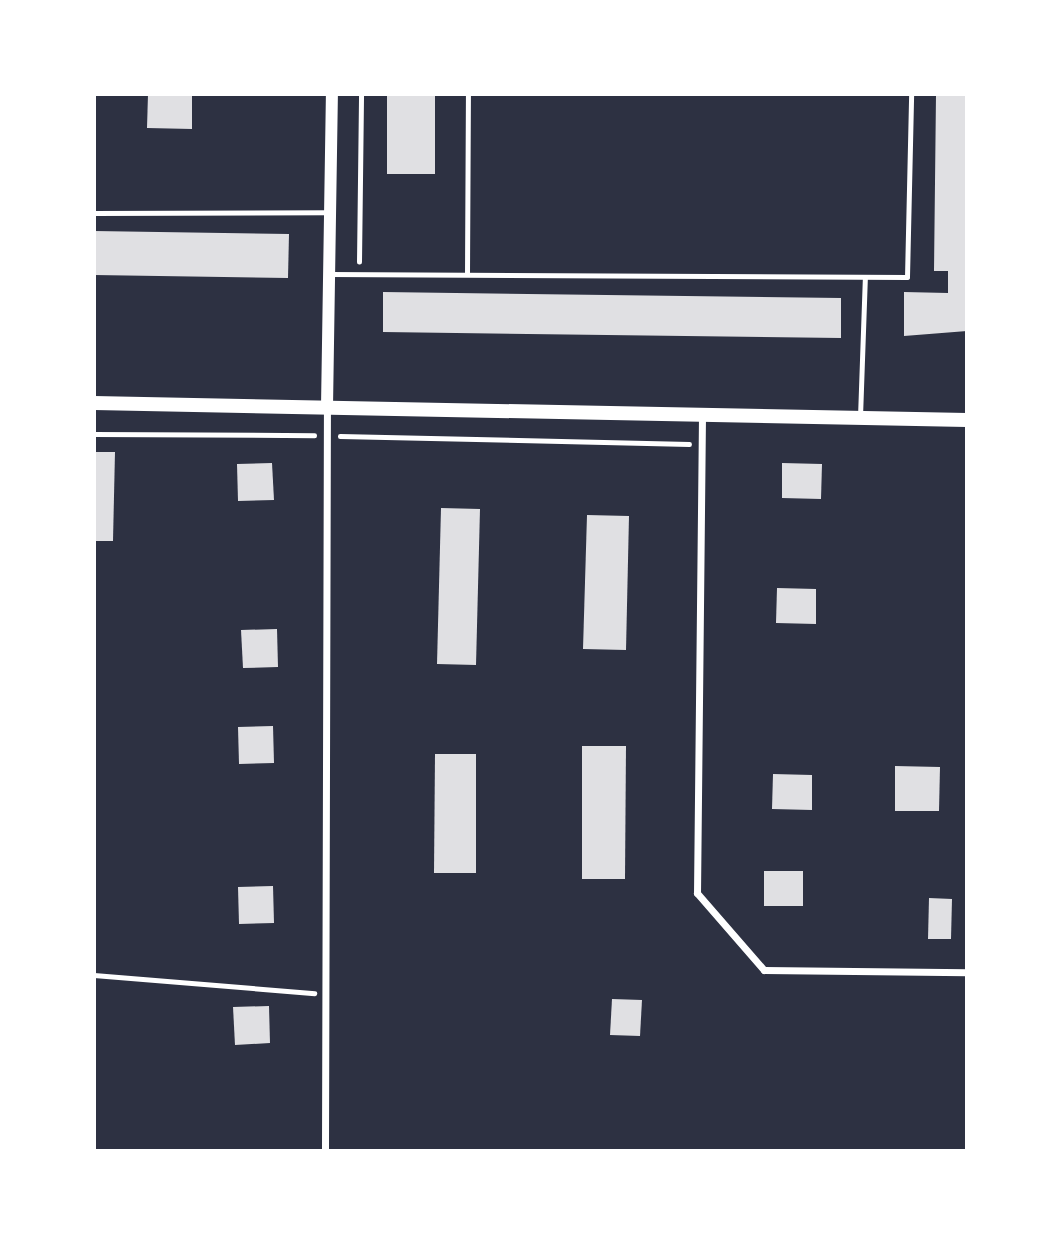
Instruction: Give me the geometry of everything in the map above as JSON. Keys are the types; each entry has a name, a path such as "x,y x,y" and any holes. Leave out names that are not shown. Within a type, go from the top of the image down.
{"main road":[{"path":"94,403 967,420"}],"street":[{"path":"325,1150 327,407 331,94"},
{"path":"702,416 697,893 764,970 967,972"}],"lane":[{"path":"467,274 468,94"},
{"path":"330,274 907,277 911,94"},
{"path":"94,213 330,212"},
{"path":"860,418 865,277"}],"path":[{"path":"359,274 361,94"},
{"path":"94,434 327,435 702,444"},
{"path":"94,975 325,994"}],"building":[{"path":"148,94 192,94 192,129 147,128"},
{"path":"387,94 435,94 435,174 387,174"},
{"path":"936,94 967,94 967,331 904,336 904,292 948,293 948,271 934,271"},
{"path":"94,231 289,234 288,278 94,275"},
{"path":"383,292 841,298 841,338 383,332"},
{"path":"94,452 115,452 113,541 94,541"},
{"path":"272,463 274,500 238,501 237,464"},
{"path":"782,463 822,464 821,499 782,498"},
{"path":"441,508 480,509 476,665 437,664"},
{"path":"587,515 629,516 626,650 583,649"},
{"path":"777,588 816,589 816,624 776,623"},
{"path":"277,629 278,667 243,668 241,630"},
{"path":"273,726 274,763 239,764 238,727"},
{"path":"582,746 626,746 625,879 582,879"},
{"path":"435,754 476,754 476,873 434,873"},
{"path":"895,766 940,767 939,811 895,811"},
{"path":"773,774 812,775 812,810 772,809"},
{"path":"764,871 803,871 803,906 764,906"},
{"path":"273,886 274,923 239,924 238,887"},
{"path":"929,898 952,899 951,939 928,939"},
{"path":"612,999 642,1000 640,1036 610,1035"},
{"path":"269,1006 270,1043 235,1045 233,1007"}]}
